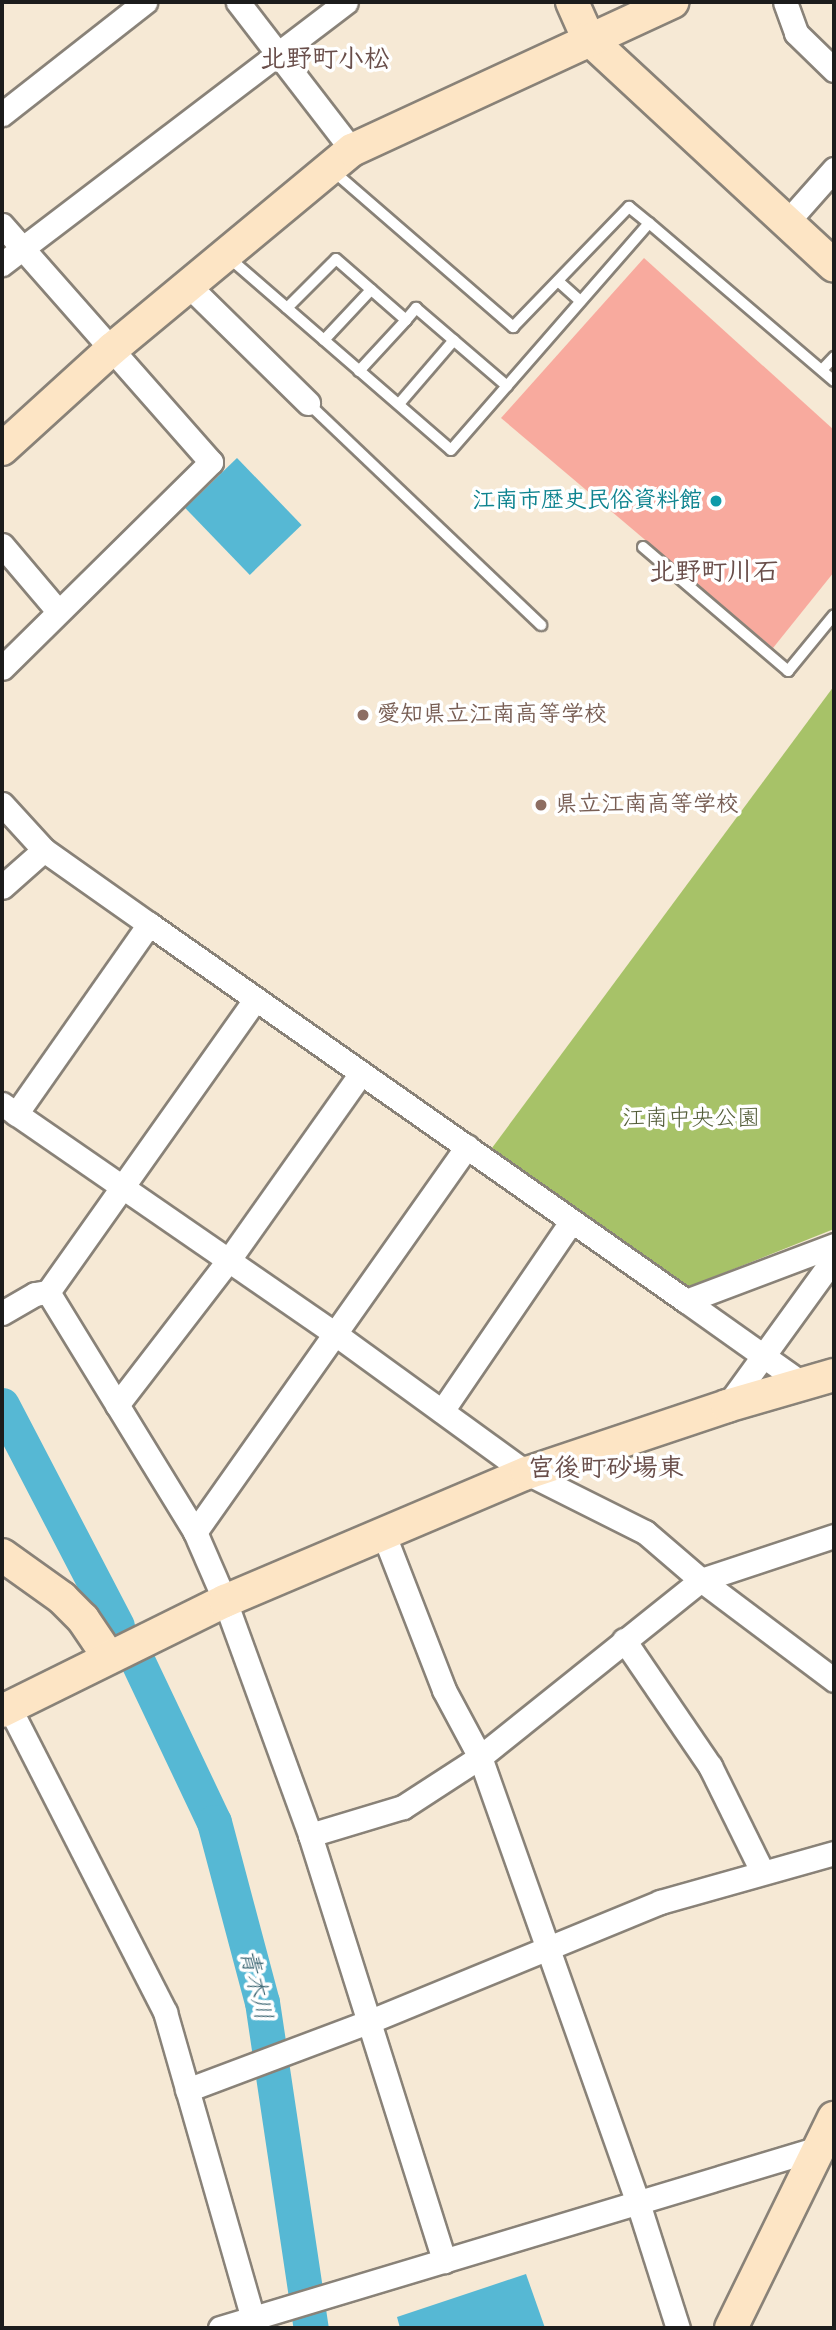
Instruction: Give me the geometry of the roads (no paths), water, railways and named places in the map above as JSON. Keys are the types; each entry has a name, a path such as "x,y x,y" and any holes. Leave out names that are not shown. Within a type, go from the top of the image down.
{"street":[{"path":"2,114 145,2"},
{"path":"239,2 275,53 341,159"},
{"path":"2,264 275,53 346,2"},
{"path":"572,2 588,38 834,266"},
{"path":"2,449 112,349 341,159 588,38 670,2"},
{"path":"785,2 796,33 834,70"},
{"path":"787,222 834,169"},
{"path":"2,225 211,462 2,668"},
{"path":"189,286 308,403"},
{"path":"2,545 58,611"},
{"path":"2,804 44,850 804,1385"},
{"path":"2,887 44,850"},
{"path":"149,924 9,1109 334,1333 527,1473 645,1532 701,1580 834,1680"},
{"path":"2,1313 35,1294 48,1292 255,1000"},
{"path":"117,1405 228,1261 361,1073"},
{"path":"195,1532 467,1146"},
{"path":"442,1411 571,1222"},
{"path":"687,1301 834,1245"},
{"path":"727,1406 834,1258"},
{"path":"48,1292 195,1532 225,1601 310,1835 444,2261"},
{"path":"253,2319 165,2012 6,1709 108,1656 225,1601 527,1473 727,1406 834,1376"},
{"path":"383,1535 444,1690 480,1757 638,2203 678,2328"},
{"path":"310,1835 403,1807 480,1757 701,1580 834,1536"},
{"path":"2,1555 62,1598 83,1619 108,1656"},
{"path":"624,1640 710,1766 762,1871"},
{"path":"187,2090 368,2022 660,1902 762,1871 834,1853"},
{"path":"731,2328 827,2148 834,2118"},
{"path":"220,2328 299,2310 444,2261 827,2148"}],"lane":[{"path":"341,159 513,327 629,207 834,382"},
{"path":"226,256 451,450 649,223"},
{"path":"286,308 336,259 406,320"},
{"path":"558,281 580,301"},
{"path":"324,340 372,290"},
{"path":"359,371 416,308 507,386"},
{"path":"398,404 454,340"},
{"path":"822,370 834,357"},
{"path":"308,403 541,625"},
{"path":"643,547 788,671 834,615"}],"water":[{"path":"237,458 302,525 250,575 185,508"},
{"path":"526,2274 545,2328 400,2328 397,2317"}],"waterway":[{"name":"青木川","path":"2,1405 117,1626"},
{"name":"青木川","path":"137,1660 214,1822 262,2002 311,2328"}],"place":[{"name":"江南市歴史民俗資料館","path":"716,501"},
{"name":"愛知県立江南高等学校","path":"363,715"},
{"name":"県立江南高等学校","path":"541,805"}],"district":[{"name":"北野町小松","path":"325,61"},
{"name":"北野町川石","path":"714,574"},
{"name":"宮後町砂場東","path":"606,1470"}],"park label":[{"name":"江南中央公園","path":"691,1119"}]}
